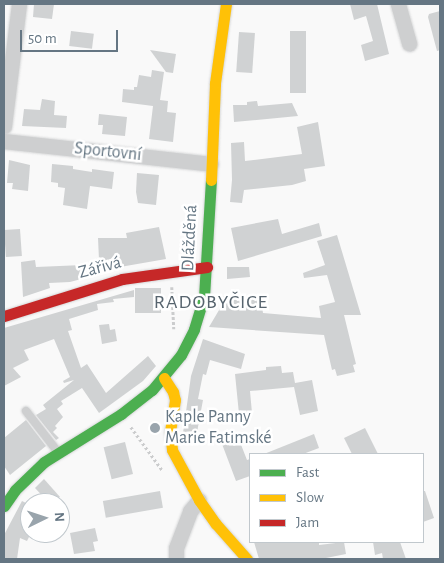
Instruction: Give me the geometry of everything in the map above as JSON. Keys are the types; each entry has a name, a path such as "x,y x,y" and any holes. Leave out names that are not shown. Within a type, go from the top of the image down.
{"street":[{"path":"4,126 18,4"},
{"name":"Dlážděná","path":"4,506 31,472 58,452 138,402 164,378 188,343 202,303 207,267 215,83 226,4"},
{"path":"398,4 409,43"},
{"name":"Sportovní","path":"4,141 211,164"},
{"name":"Zářivá","path":"4,316 122,279 207,267"},
{"path":"164,378 173,392 175,400 170,433 172,450 199,500 241,558"},
{"path":"176,559 176,548 190,511 199,500"}],"lane":[{"path":"26,411 58,452"}],"path":[{"path":"171,272 175,334 188,343"},
{"path":"121,414 165,473"}],"building":[{"path":"34,4 54,4 52,19 33,17"},
{"path":"350,4 377,4 389,54 365,61 361,45 373,41 366,16 354,20"},
{"path":"440,11 440,50 437,51 428,17 429,14"},
{"path":"71,31 94,34 92,49 69,46"},
{"path":"290,31 306,31 306,93 290,93"},
{"path":"239,32 255,33 252,73 236,72"},
{"path":"150,50 176,54 173,73 166,72"},
{"path":"152,70 164,72 160,100 168,101 167,112 176,113 173,142 149,139 153,106 122,102 123,89 134,90 134,87 137,87 139,75 151,77"},
{"path":"42,99 55,101 54,115 67,116 66,128 22,126 24,109 40,110"},
{"path":"257,101 258,106 292,103 298,116 234,122 233,105 247,105 247,102"},
{"path":"99,114 127,117 125,136 102,134 103,125 98,125"},
{"path":"318,122 325,166 304,169 306,181 292,185 244,190 242,203 230,202 232,180 231,143 244,142 245,161 302,154 297,127"},
{"path":"9,160 30,165 28,191 12,189 13,183 7,183"},
{"path":"52,164 73,166 73,169 92,172 92,169 114,172 112,189 90,186 87,209 63,205 65,188 58,187 58,183 51,182"},
{"path":"137,173 159,175 156,205 138,203 136,192"},
{"path":"278,219 282,234 319,223 322,236 238,261 231,228"},
{"path":"159,227 166,259 103,272 99,260 98,238 127,238 126,233"},
{"path":"20,229 22,256 6,257 4,230"},
{"path":"337,235 361,315 344,315 356,364 353,365 355,372 337,376 335,369 332,370 324,335 209,327 222,305 223,296 261,300 263,313 321,318 319,306 335,302 327,275 304,278 303,273 325,265 317,241"},
{"path":"35,260 36,267 83,265 85,278 70,282 49,283 50,288 23,297 21,262"},
{"path":"227,267 249,267 250,277 227,279"},
{"path":"135,288 161,288 161,313 135,313"},
{"path":"134,290 134,297 113,299 114,302 97,304 98,310 69,319 72,330 68,331 81,368 87,364 106,393 148,356 156,366 143,381 99,413 82,388 61,401 63,404 57,409 63,417 55,426 57,428 53,432 59,438 56,440 36,415 46,409 43,405 74,380 64,383 63,381 70,377 54,339 24,350 29,360 13,368 21,377 4,386 4,328"},
{"path":"109,324 110,330 115,329 117,341 102,344 99,325"},
{"path":"203,339 245,354 241,369 210,360 206,375 203,374 198,399 203,400 195,443 184,441 183,433 191,376"},
{"path":"281,366 282,373 293,372 295,383 312,380 318,411 300,415 294,387 250,391 252,413 239,414 235,374 266,370 266,367"},
{"path":"26,420 46,446 10,475 4,466 4,438"},
{"path":"365,428 378,453 352,453 344,438"},
{"path":"314,434 319,448 306,453 266,453"},
{"path":"238,437 247,460 249,459 249,476 236,481 222,444"},
{"path":"125,442 133,474 112,479 104,447"},
{"path":"44,479 56,493 40,493 35,488"},
{"path":"160,491 163,508 106,518 103,501"},
{"path":"424,491 425,491 434,518 424,522"},
{"path":"20,505 20,538 17,559 4,559 4,535"},
{"path":"95,528 98,541 93,542 95,551 74,554 70,533"},
{"path":"254,543 319,543 319,545 344,543 346,554 321,559 259,559"},
{"path":"373,543 400,543 406,559 383,559 382,553 375,555"}],"traffic: fast":[{"path":"4,506 15,490 44,462 121,414 152,390 181,355 194,329 204,297 211,180"}],"traffic: slow":[{"path":"211,180 215,83 226,4"},
{"path":"164,378 173,392 175,400 170,433 172,450 199,500 216,524 247,559"}],"traffic: jam":[{"path":"4,316 122,279 207,267"}],"place":[{"name":"Kaple Panny Marie Fatimské","path":"155,428"}],"district":[{"name":"RADOBYČICE","path":"211,302"}]}
